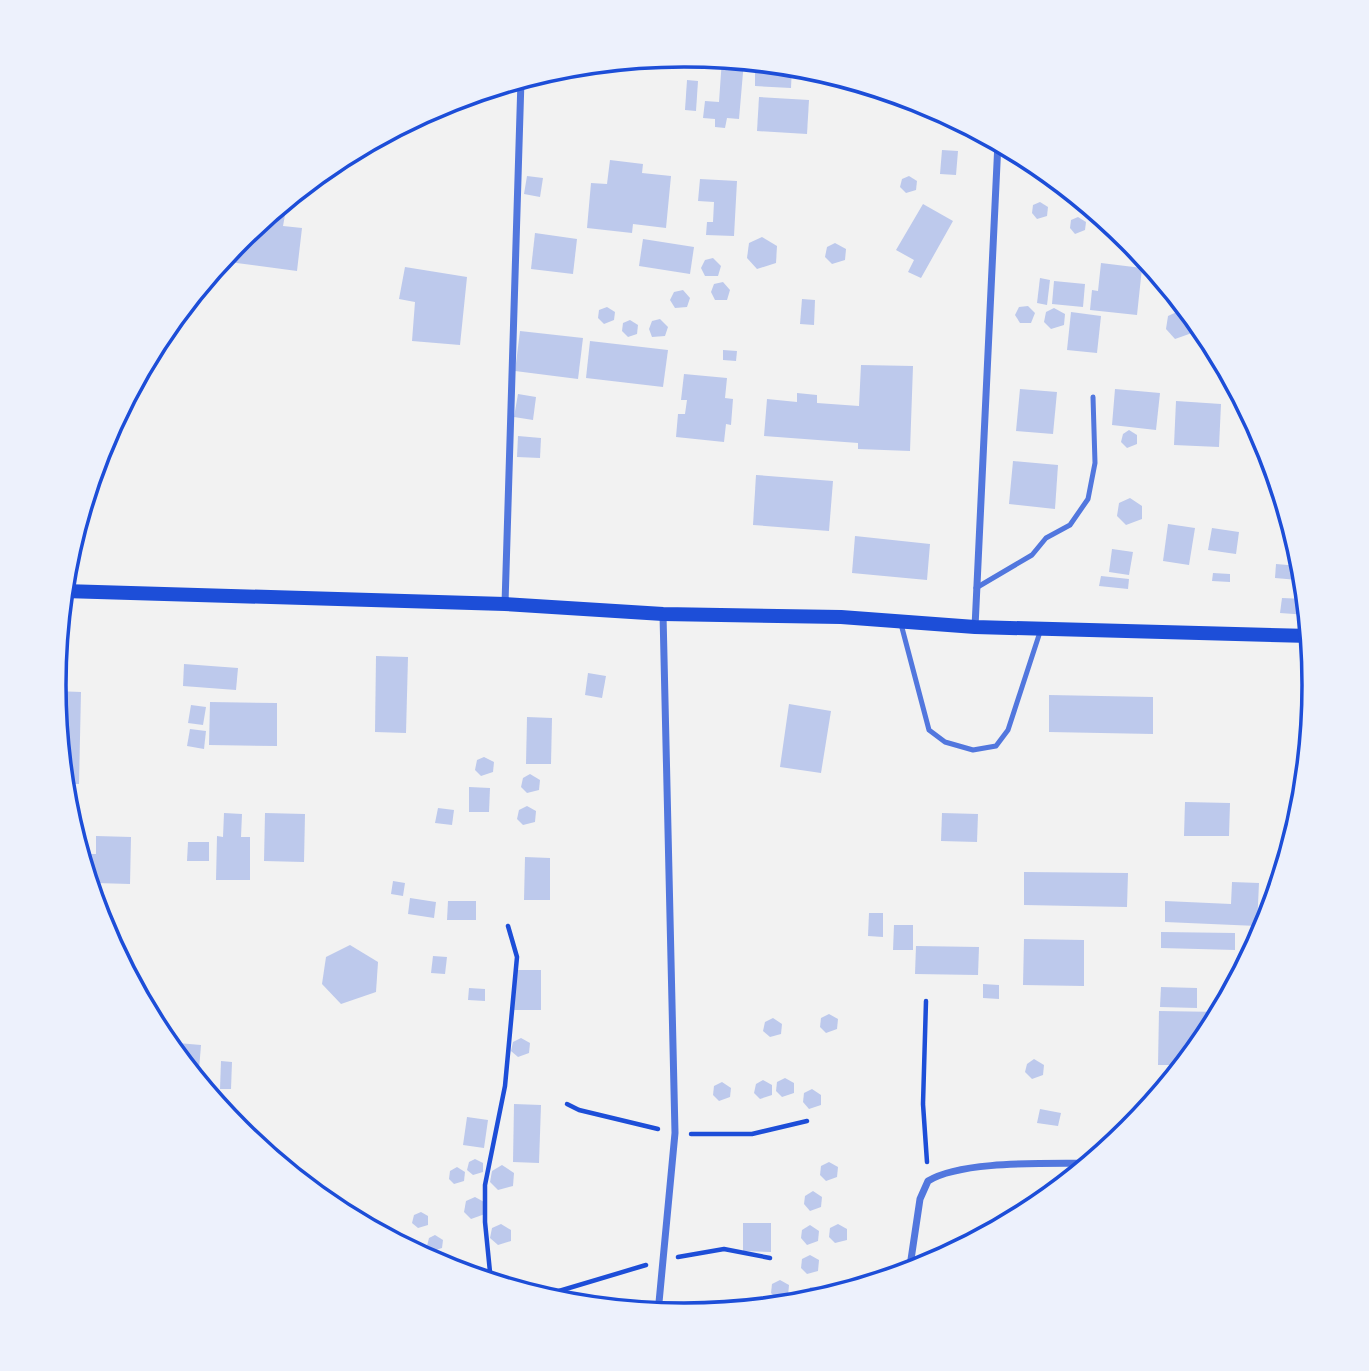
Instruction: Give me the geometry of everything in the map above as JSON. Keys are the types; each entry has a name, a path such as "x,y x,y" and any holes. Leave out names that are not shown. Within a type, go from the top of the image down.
{"main road":[{"path":"74,591 505,604 663,614 841,617 975,627 1300,636"}],"street":[{"path":"505,604 521,90"},
{"path":"975,627 997,152"},
{"path":"659,1303 675,1133 663,614"},
{"path":"911,1260 920,1199 928,1181 947,1171 1076,1163"}],"lane":[{"path":"976,588 1032,555 1046,538 1070,525 1088,499 1095,463 1093,397"},
{"path":"900,621 929,730 945,742 973,750 996,746 1008,730 1042,628"}],"path":[{"path":"490,1272 485,1222 485,1185 505,1086 517,957 508,926"},
{"path":"926,1001 923,1104 928,1181"}],"building":[{"path":"721,69 743,71 739,119 727,118 725,128 715,127 715,119 703,118 705,101 719,102"},
{"path":"755,72 792,77 791,88 755,86"},
{"path":"687,80 698,81 696,111 685,110"},
{"path":"759,97 809,100 807,134 757,131"},
{"path":"942,150 958,151 956,175 940,174"},
{"path":"610,160 643,164 642,173 671,176 666,228 633,224 632,233 587,228 591,183 607,184"},
{"path":"527,176 543,178 540,197 524,194"},
{"path":"909,176 917,181 916,190 906,193 900,187 902,179"},
{"path":"700,179 737,181 734,236 706,235 707,222 713,222 714,202 698,201"},
{"path":"1040,202 1048,207 1047,216 1037,219 1032,213 1033,205"},
{"path":"923,204 953,221 921,278 908,272 914,260 896,250"},
{"path":"284,215 283,226 302,228 297,271 235,263"},
{"path":"1078,217 1086,222 1085,230 1075,234 1070,228 1071,220"},
{"path":"535,233 577,239 573,274 531,269"},
{"path":"762,237 777,246 776,263 757,269 747,258 749,243"},
{"path":"643,239 694,247 690,274 639,266"},
{"path":"835,243 846,249 845,260 832,264 825,257 827,247"},
{"path":"713,258 721,266 718,276 705,276 701,268 705,260"},
{"path":"1101,263 1139,268 1142,270 1137,315 1090,310 1092,290 1098,291"},
{"path":"405,267 467,277 460,345 412,341 415,302 399,299"},
{"path":"1040,278 1050,280 1047,305 1037,303"},
{"path":"1054,281 1085,284 1083,307 1052,304"},
{"path":"723,282 730,290 727,300 715,300 711,292 714,284"},
{"path":"683,290 690,298 687,307 675,308 670,300 674,292"},
{"path":"802,299 815,300 814,325 800,324"},
{"path":"1028,306 1035,313 1031,323 1020,323 1015,315 1019,307"},
{"path":"607,307 615,312 614,320 604,324 598,318 599,310"},
{"path":"1054,308 1065,314 1064,325 1051,329 1044,322 1046,312"},
{"path":"1071,312 1101,316 1097,353 1067,350"},
{"path":"1177,312 1192,333 1175,339 1166,329 1168,316"},
{"path":"660,319 668,327 665,336 652,337 649,329 652,321"},
{"path":"630,320 638,325 637,334 628,337 622,331 623,323"},
{"path":"520,331 583,338 578,379 515,371"},
{"path":"590,341 668,350 663,387 586,378"},
{"path":"723,350 737,351 736,361 723,360"},
{"path":"861,365 913,366 910,451 858,449 858,443 764,436 767,399 797,402 797,393 817,395 817,403 859,406"},
{"path":"684,374 727,378 725,398 733,399 731,425 726,424 724,442 676,437 678,414 685,414 687,400 681,400"},
{"path":"1020,389 1057,392 1053,434 1016,431"},
{"path":"1115,389 1160,393 1156,430 1112,425"},
{"path":"518,394 536,397 533,420 514,417"},
{"path":"1176,401 1221,404 1219,447 1174,445"},
{"path":"1129,430 1137,435 1137,444 1127,448 1121,442 1123,434"},
{"path":"518,436 541,438 540,458 517,457"},
{"path":"1013,461 1058,465 1055,509 1009,504"},
{"path":"756,475 833,481 829,531 753,525"},
{"path":"1130,498 1142,506 1142,519 1126,525 1117,516 1119,503"},
{"path":"1168,524 1195,528 1189,565 1163,561"},
{"path":"1212,528 1239,532 1236,554 1208,550"},
{"path":"855,536 930,544 927,580 852,573"},
{"path":"1112,549 1133,552 1129,575 1109,572"},
{"path":"1276,564 1291,565 1293,580 1275,578"},
{"path":"1213,573 1230,574 1230,582 1212,581"},
{"path":"1101,576 1129,579 1128,589 1099,586"},
{"path":"1282,598 1296,599 1298,614 1280,613"},
{"path":"376,656 408,657 406,733 375,732"},
{"path":"184,664 238,668 236,690 183,686"},
{"path":"588,673 606,676 602,698 585,695"},
{"path":"66,691 81,692 79,784 75,784 72,766"},
{"path":"1049,695 1153,697 1153,734 1049,732"},
{"path":"210,702 277,703 277,746 209,745"},
{"path":"789,704 831,711 821,773 780,767"},
{"path":"191,705 206,707 203,725 188,723"},
{"path":"527,717 552,718 551,764 526,764"},
{"path":"190,729 206,731 204,749 187,746"},
{"path":"484,757 494,762 493,772 481,776 475,770 477,760"},
{"path":"530,774 540,780 539,790 527,793 521,787 523,778"},
{"path":"469,787 490,788 489,812 469,812"},
{"path":"1185,802 1230,803 1229,836 1184,836"},
{"path":"527,806 536,811 535,822 523,825 517,819 519,810"},
{"path":"438,808 454,810 452,825 435,823"},
{"path":"224,813 242,814 241,837 250,837 250,880 216,880 217,836 223,837"},
{"path":"265,813 305,814 304,862 264,861"},
{"path":"942,813 978,814 977,842 941,841"},
{"path":"96,836 131,837 130,884 99,883 91,854 96,854"},
{"path":"188,842 209,842 209,861 187,861"},
{"path":"525,857 550,858 550,900 524,900"},
{"path":"1024,872 1128,873 1127,907 1024,905"},
{"path":"393,881 405,883 403,896 391,894"},
{"path":"1232,882 1259,883 1257,916 1253,926 1165,922 1165,901 1231,904"},
{"path":"410,898 436,902 434,918 408,914"},
{"path":"448,901 476,901 476,920 447,920"},
{"path":"869,913 883,913 883,937 868,936"},
{"path":"894,925 913,925 913,950 893,950"},
{"path":"1161,932 1235,933 1235,950 1161,948"},
{"path":"1024,939 1084,940 1084,986 1023,985"},
{"path":"350,945 378,962 376,992 341,1004 322,984 326,957"},
{"path":"916,946 979,947 978,975 915,974"},
{"path":"433,956 447,957 445,974 431,973"},
{"path":"515,970 541,970 541,1010 514,1010"},
{"path":"983,984 999,985 999,999 983,998"},
{"path":"1161,987 1197,988 1197,1008 1160,1007"},
{"path":"469,988 485,989 485,1001 468,1000"},
{"path":"1159,1011 1209,1012 1172,1065 1158,1065"},
{"path":"829,1014 838,1019 837,1029 826,1033 820,1027 821,1018"},
{"path":"773,1018 782,1024 781,1034 770,1037 763,1031 765,1022"},
{"path":"521,1038 530,1043 529,1053 518,1057 511,1051 513,1042"},
{"path":"181,1043 201,1045 199,1068"},
{"path":"1034,1059 1044,1065 1043,1075 1032,1079 1025,1072 1027,1064"},
{"path":"221,1061 232,1062 231,1089 220,1089"},
{"path":"785,1078 794,1083 794,1093 782,1097 776,1091 777,1082"},
{"path":"763,1080 772,1085 772,1095 760,1099 754,1093 756,1084"},
{"path":"722,1082 731,1088 730,1097 719,1101 713,1095 714,1086"},
{"path":"812,1089 821,1095 821,1105 809,1109 803,1102 804,1093"},
{"path":"514,1104 541,1105 539,1163 513,1162"},
{"path":"1040,1109 1061,1113 1058,1126 1037,1123"},
{"path":"467,1117 488,1120 484,1148 463,1145"},
{"path":"475,1159 483,1163 483,1172 473,1175 467,1170 469,1162"},
{"path":"829,1162 838,1167 837,1177 826,1181 820,1175 821,1166"},
{"path":"502,1165 514,1173 513,1186 498,1190 490,1182 492,1171"},
{"path":"457,1167 465,1172 464,1181 454,1184 449,1179 450,1171"},
{"path":"813,1191 822,1197 821,1207 810,1211 804,1204 805,1196"},
{"path":"475,1197 486,1203 485,1214 471,1219 464,1212 466,1201"},
{"path":"421,1212 428,1216 428,1225 418,1228 412,1223 414,1215"},
{"path":"743,1223 771,1223 771,1252 743,1251"},
{"path":"501,1224 511,1230 511,1241 498,1245 490,1238 492,1228"},
{"path":"838,1224 847,1229 847,1240 835,1243 829,1237 830,1228"},
{"path":"810,1225 819,1231 818,1241 807,1245 801,1238 802,1230"},
{"path":"435,1235 443,1240 442,1248 435,1250 429,1248 427,1246 429,1238"},
{"path":"810,1255 819,1260 818,1271 807,1274 801,1268 802,1259"},
{"path":"780,1280 789,1285 788,1295 775,1297 771,1293 772,1284"}]}
